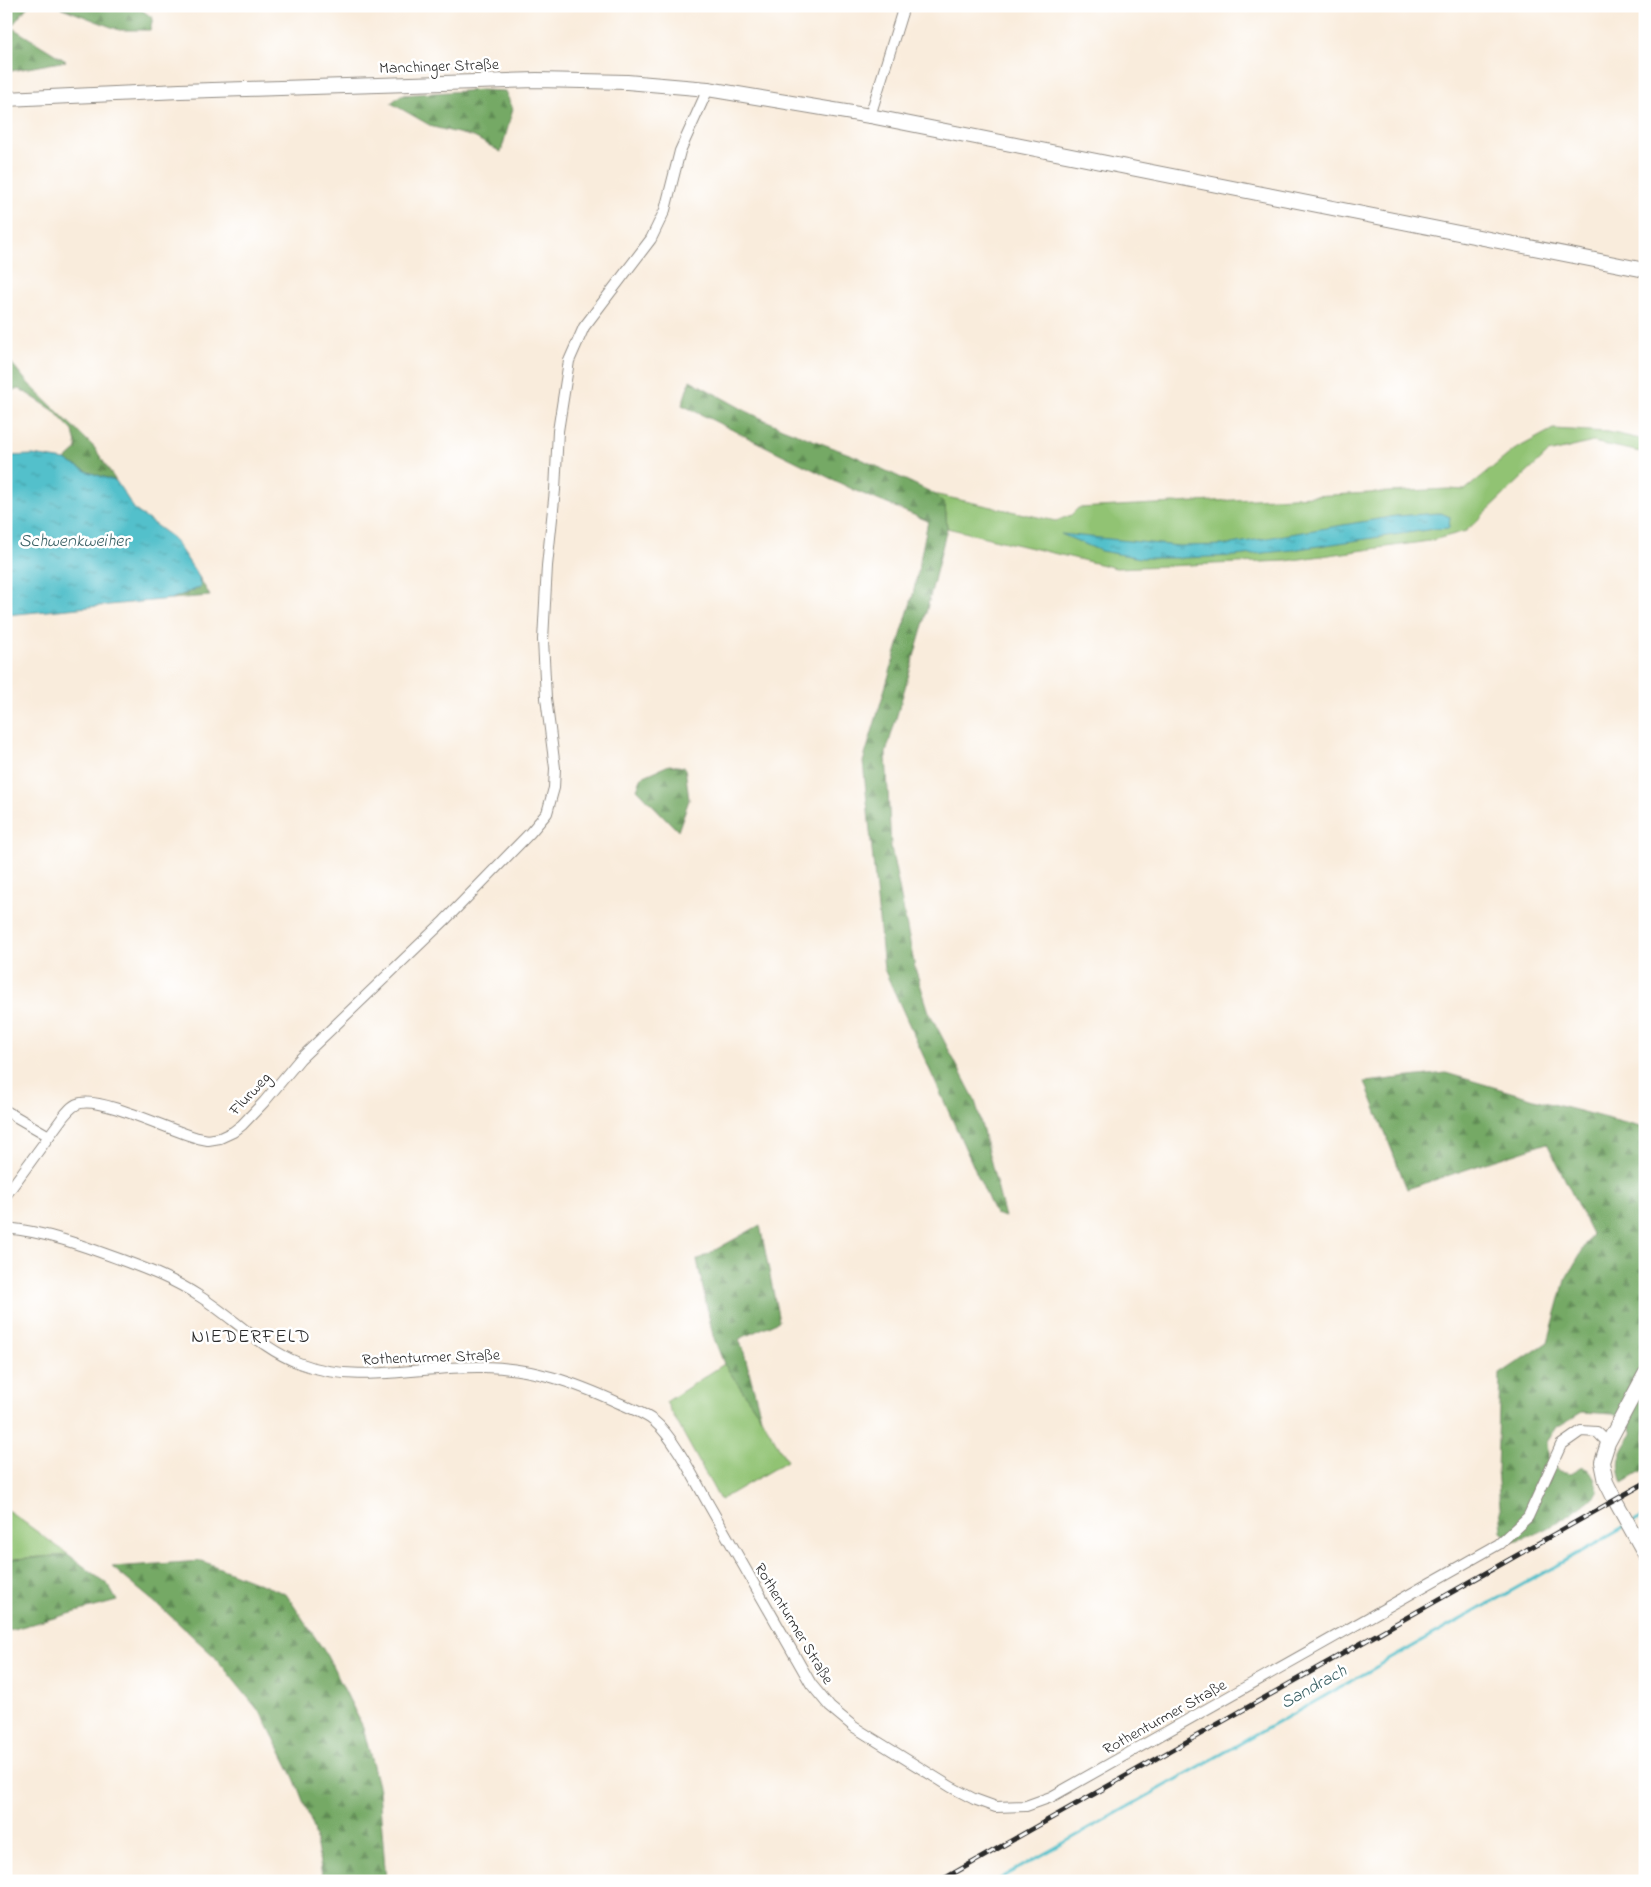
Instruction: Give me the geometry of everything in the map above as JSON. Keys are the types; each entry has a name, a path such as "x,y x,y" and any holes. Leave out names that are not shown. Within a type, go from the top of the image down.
{"main road":[{"name":"Manchinger Straße","path":"6,99 537,80 627,82 708,89 870,116 1645,270"},
{"path":"1645,1374 1608,1443 1602,1462 1606,1482 1645,1554"}],"street":[{"path":"870,116 904,6"},
{"name":"Flurweg","path":"6,1195 70,1109 79,1103 89,1102 118,1109 208,1140 220,1138 233,1132 255,1112 300,1059 444,921 530,833 547,813 554,788 555,768 546,698 543,640 558,431 570,361 584,327 651,239 665,210 680,151 708,89"},
{"path":"6,1111 49,1136"},
{"name":"Rothenturmer Straße","path":"6,1228 26,1230 66,1239 168,1278 207,1301 276,1352 305,1365 343,1374 462,1367 486,1367 532,1372 571,1382 653,1420 670,1440 692,1476 811,1684 830,1707 854,1727 951,1787 974,1799 996,1807 1026,1806 1051,1797 1499,1544 1528,1516 1561,1445 1581,1431 1597,1432 1608,1443"}],"green space":[{"path":"6,6 28,6 11,27 66,61 6,72"},
{"path":"57,6 136,6 153,18 150,30 119,30"},
{"path":"481,90 505,91 513,109 501,152 474,137 433,127 391,103 401,95"},
{"path":"6,353 9,360 28,383 94,447 116,481 88,472 65,460 77,449 73,431 53,410 20,389 6,392"},
{"path":"690,380 746,411 782,428 857,457 933,493 945,505 947,528 922,629 886,753 891,847 915,968 929,1012 975,1100 1005,1217 995,1214 884,969 863,762 913,595 928,521 856,491 682,405"},
{"path":"1553,429 1608,432 1645,440 1645,453 1593,442 1548,453 1466,531 1429,541 1286,561 1116,568 947,528 945,505 933,494 1056,521 1071,515 1078,508 1448,489 1465,490 1514,450"},
{"path":"199,577 210,596 171,599 201,587"},
{"path":"669,765 685,767 689,800 678,831 637,789 642,777"},
{"path":"1446,1073 1548,1103 1645,1128 1645,1470 1623,1483 1619,1462 1620,1457 1633,1434 1628,1421 1613,1414 1582,1412 1557,1427 1547,1442 1549,1461 1559,1472 1570,1474 1582,1467 1590,1471 1596,1480 1598,1492 1570,1515 1547,1529 1513,1541 1502,1531 1497,1470 1500,1374 1548,1342 1565,1280 1592,1234 1547,1143 1407,1189 1365,1082"},
{"path":"760,1225 779,1321 739,1339 761,1417 724,1364 713,1336 697,1260"},
{"path":"724,1364 761,1417 787,1461 720,1500 666,1402"},
{"path":"6,1509 69,1555 15,1559 6,1562"},
{"path":"69,1555 108,1585 117,1601 6,1631 6,1562 15,1559"},
{"path":"202,1561 286,1594 327,1655 363,1727 379,1790 386,1881 323,1881 314,1829 294,1778 263,1716 215,1657 165,1611 112,1567"}],"water":[{"name":"Schwenkweiher","path":"33,455 65,460 88,472 116,481 135,510 173,538 199,577 201,587 171,599 6,615 6,456"},
{"path":"1441,513 1450,517 1449,528 1235,556 1141,558 1101,551 1061,534 1179,546 1226,545 1396,516"}],"waterway":[{"name":"Sandrach","path":"1632,1523 1645,1516"},
{"name":"Sandrach","path":"996,1881 1625,1527"}],"railway":[{"path":"940,1881 1645,1483"}],"district":[{"name":"NIEDERFELD","path":"251,1335"}]}
